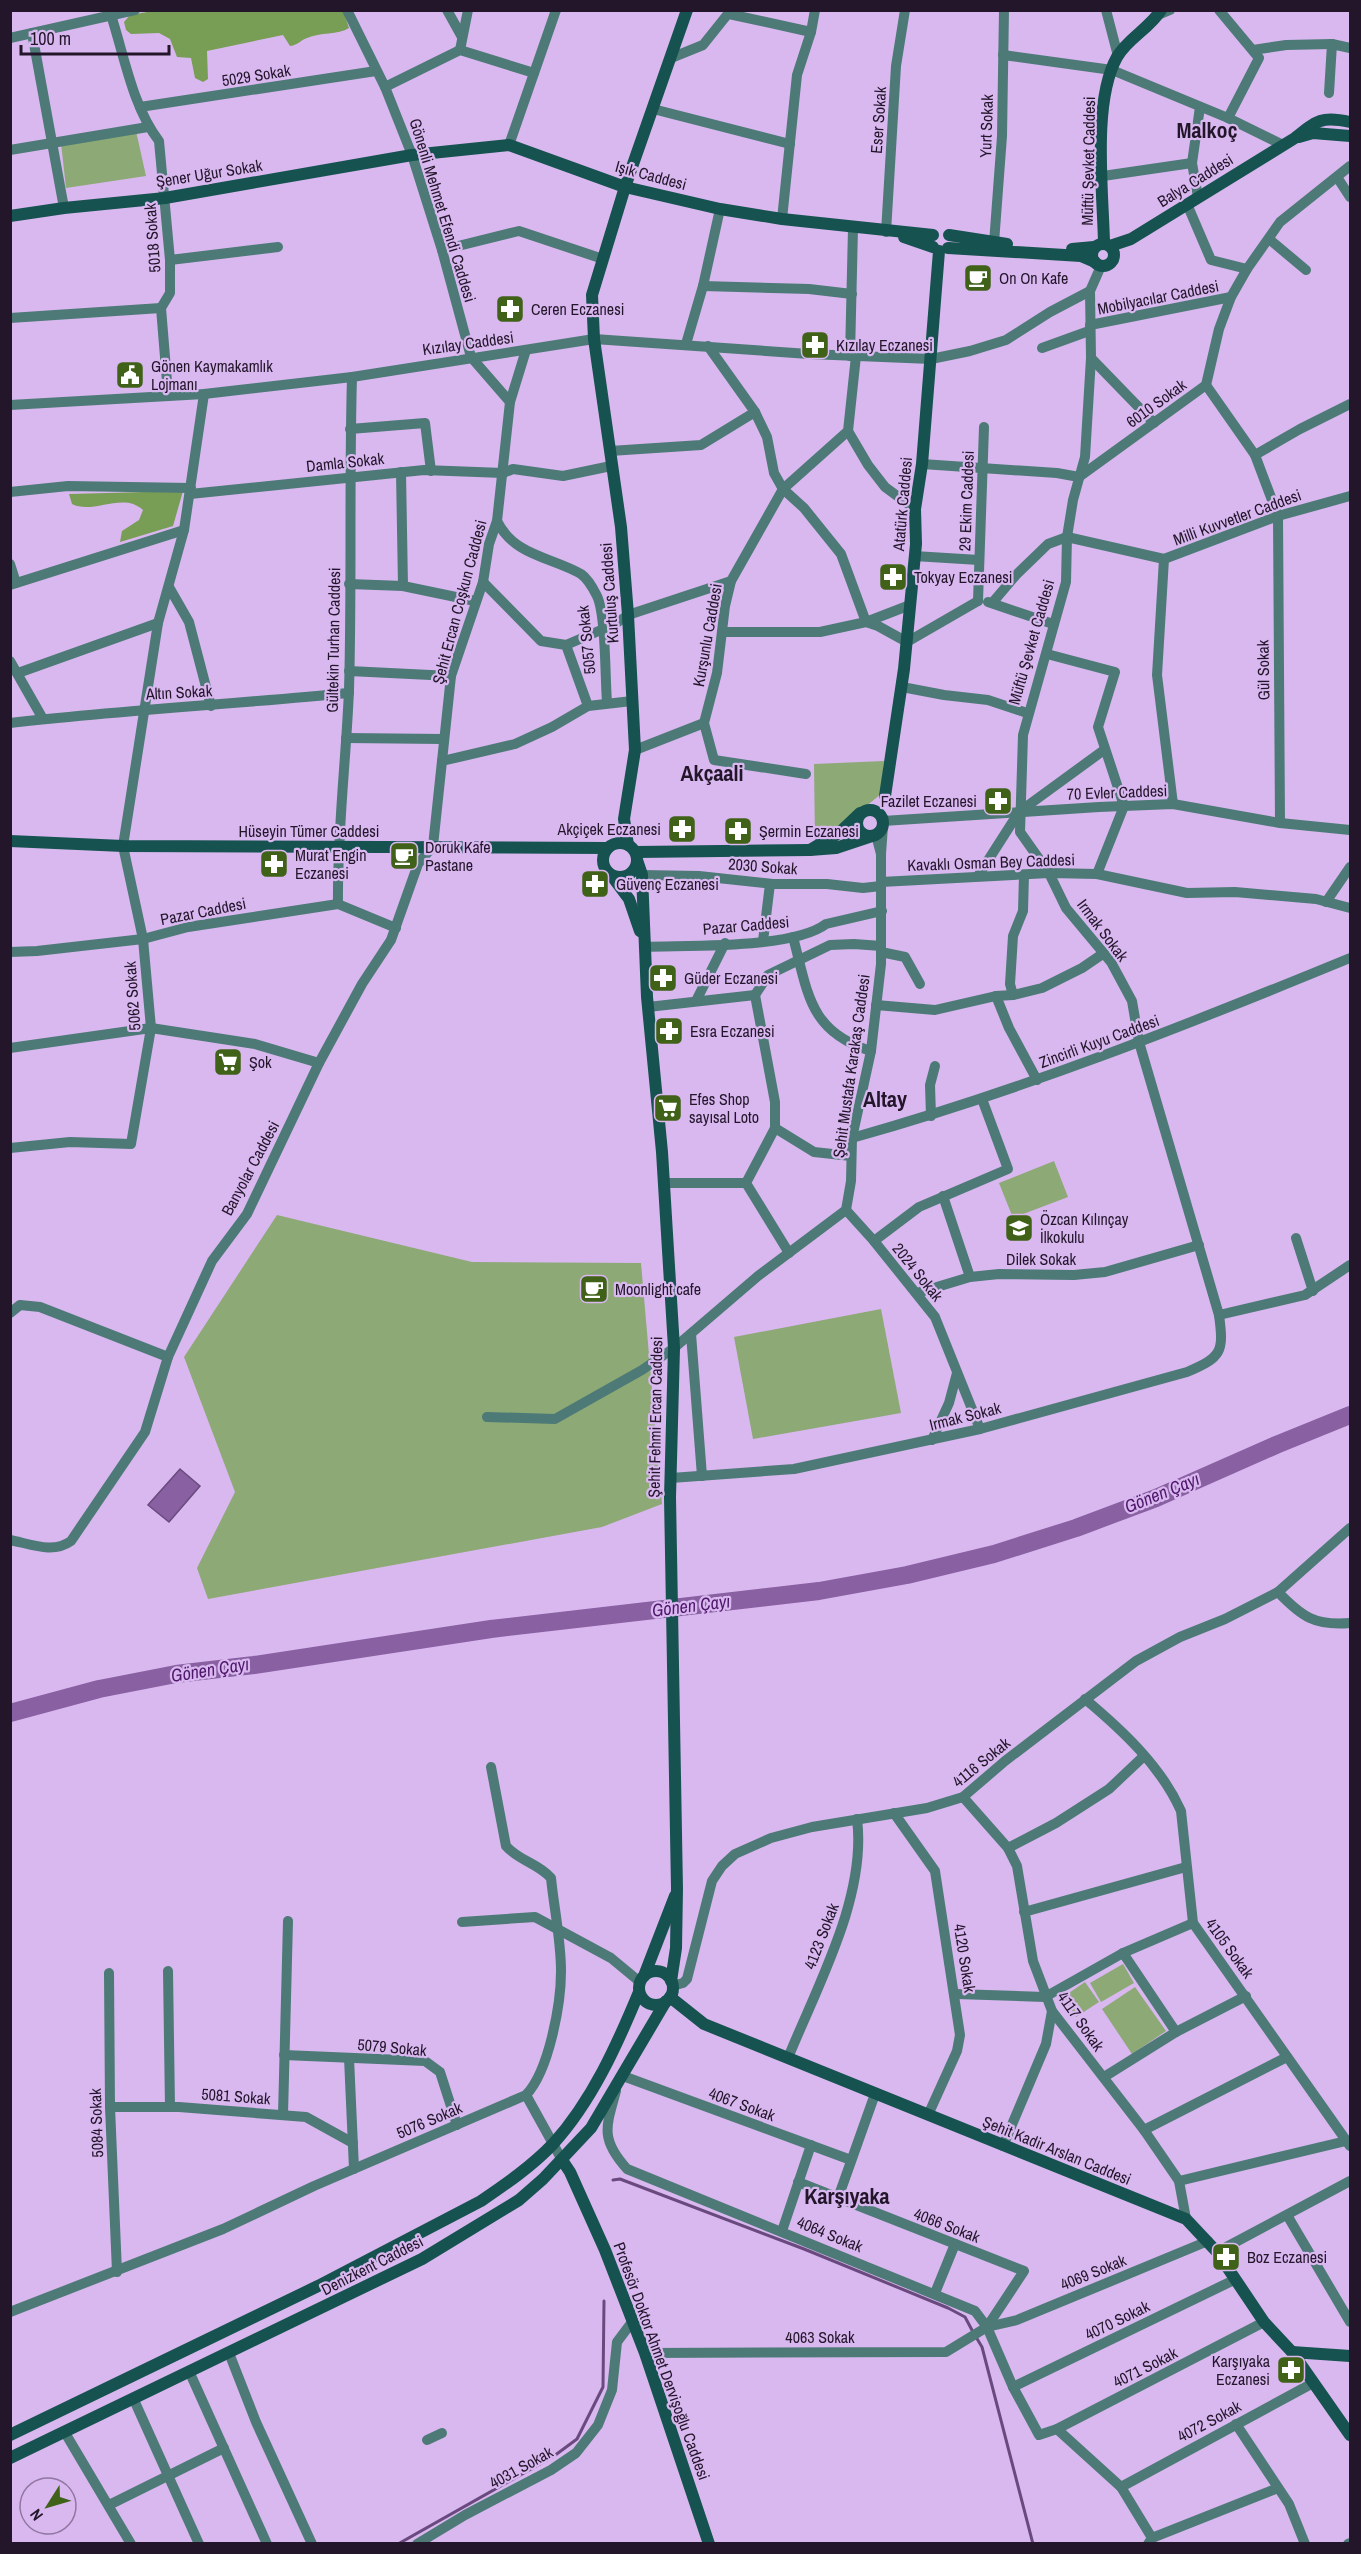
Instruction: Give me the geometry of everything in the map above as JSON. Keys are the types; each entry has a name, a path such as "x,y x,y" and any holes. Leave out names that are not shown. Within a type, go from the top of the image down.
{"main road":[{"name":"Kurtuluş Caddesi","path":"634,852 624,819 634,750 628,615 621,527 594,339 592,295 625,187 687,10"},
{"path":"1118,56 1163,12"},
{"name":"Müftü Şevket Caddesi","path":"1103,245 1114,254 1103,263 1092,256 1103,245 1103,101 1118,56"},
{"name":"Balya Caddesi","path":"1103,245 1122,244 1143,232 1322,119 1350,122"},
{"name":"Balya Caddesi","path":"1295,138 1313,133 1350,136"},
{"name":"Işık Caddesi","path":"412,155 509,145 625,187 720,209 885,232 940,243 1081,256 1103,263"},
{"name":"Şener Uğur Sokak","path":"10,216 165,198 412,155"},
{"name":"Balya Caddesi","path":"1103,263 1143,232"},
{"name":"Işık Caddesi","path":"940,243 994,243 1081,250 1103,245"},
{"name":"Atatürk Caddesi","path":"879,827 907,642 915,556 915,509 922,464 940,243"},
{"path":"810,850 839,833 864,811 877,805 885,796"},
{"path":"864,811 857,821 859,830 866,835 879,827"},
{"path":"864,811 876,811 879,827"},
{"path":"634,852 636,868 627,876 615,877 607,870 604,853 607,848 618,843 634,852 810,850 836,848 861,842 879,827"},
{"name":"Hüseyin Tümer Caddesi","path":"10,841 123,846 607,848"},
{"name":"Şehit Fehmi Ercan Caddesi","path":"567,848 607,870 629,898 645,947"},
{"name":"Şehit Fehmi Ercan Caddesi","path":"634,852 642,876 648,1007 664,1183 674,1348 670,1497 677,1889 676,1948 670,1991"},
{"name":"Şehit Fehmi Ercan Caddesi","path":"641,1983 677,1889"},
{"path":"658,1971 663,1973 670,1991 661,2004 650,2004 645,2002 641,1983 658,1971"},
{"name":"Denizkent Caddesi","path":"10,2435 318,2286 481,2201 512,2179 553,2144 590,2094 612,2054 641,1983"},
{"name":"Şehit Kadir Arslan Caddesi","path":"670,1991 704,2024 1186,2219 1217,2252 1264,2322 1292,2352 1350,2435"},
{"name":"Denizkent Caddesi","path":"10,2458 422,2259 519,2200 562,2160 591,2128 620,2082 670,1991"},
{"name":"Profesör Doktor Ahmet Dervişoğlu Caddesi","path":"562,2160 570,2172 605,2250 645,2353 709,2544"},
{"path":"1292,2352 1350,2356"}],"street":[{"name":"Gönenli Mehmet Efendi Caddesi","path":"347,10 385,87 412,155 442,250 471,357"},
{"path":"447,10 462,37"},
{"path":"460,50 468,10"},
{"path":"509,145 556,10"},
{"path":"782,219 797,75 811,32 815,10"},
{"name":"Eser Sokak","path":"885,232 896,66 905,10"},
{"name":"Yurt Sokak","path":"994,243 1002,136 1004,10"},
{"path":"1106,10 1118,56"},
{"path":"1219,10 1259,58 1228,118"},
{"path":"10,38 131,11"},
{"path":"671,58 703,45 730,12 811,32"},
{"name":"5018 Sokak","path":"111,15 140,107 148,128 159,141 170,260 170,293 161,308 168,394"},
{"path":"32,33 64,208"},
{"path":"1253,50 1286,45 1332,44 1350,48"},
{"path":"1329,93 1332,44"},
{"path":"385,87 460,50 534,73"},
{"path":"1004,55 1112,70 1228,118 1283,145"},
{"name":"5029 Sokak","path":"140,107 376,71"},
{"path":"1200,107 1192,163 1193,201 1211,260 1247,269"},
{"path":"653,109 790,144"},
{"path":"10,150 148,128"},
{"path":"1103,176 1192,163"},
{"name":"Mobilyacılar Caddesi","path":"1090,328 1231,297 1247,269 1280,222 1350,166"},
{"path":"1337,177 1350,197"},
{"path":"686,344 703,286 720,209"},
{"path":"853,228 853,356 848,431 868,465 885,487 915,509"},
{"path":"442,250 519,231 603,259"},
{"path":"1269,238 1306,270"},
{"path":"170,260 278,247"},
{"name":"Müftü Şevket Caddesi","path":"978,876 1019,812 1023,735 1066,582 1067,537 1073,500 1085,457 1091,358 1090,291 1103,263"},
{"path":"703,286 809,289 852,294"},
{"name":"Kızılay Caddesi","path":"10,405 168,394 204,394 352,376 594,339 931,359 970,351 1006,340 1050,312 1090,291"},
{"name":"6010 Sokak","path":"1079,477 1206,385 1220,329 1231,297"},
{"path":"10,318 161,308"},
{"path":"1042,348 1090,328"},
{"path":"708,346 755,412 767,437 774,473 783,489 804,507 841,554 866,622"},
{"name":"Şehit Ercan Coşkun Caddesi","path":"433,846 443,739 452,676 483,582 489,544 497,521 510,402 526,350"},
{"path":"471,357 510,402"},
{"path":"1091,358 1154,423"},
{"name":"Gültekin Turhan Caddesi","path":"338,904 337,848 349,693 349,477 352,376"},
{"path":"1206,385 1255,455 1278,516"},
{"path":"123,846 158,623 184,530 204,394"},
{"path":"1255,455 1300,429 1350,405"},
{"path":"610,451 701,445 755,412"},
{"path":"351,429 425,423 431,471"},
{"name":"29 Ekim Caddesi","path":"978,602 984,427"},
{"name":"Kurşunlu Caddesi","path":"806,774 714,760 704,723 717,673 724,606 731,581 783,489 848,431"},
{"path":"922,464 1057,473 1079,477"},
{"name":"Damla Sokak","path":"10,492 68,486 190,491 431,471 503,473 513,469 563,476 611,466"},
{"path":"401,472 403,586"},
{"name":"Milli Kuvvetler Caddesi","path":"1173,804 1157,675 1164,559 1278,516 1350,496"},
{"name":"Gül Sokak","path":"1278,516 1280,823"},
{"name":"5057 Sokak","path":"497,521 502,531 536,556 583,575 598,598 607,702"},
{"path":"10,564 13,584 184,530"},
{"path":"993,602 1016,575 1048,544 1067,537 1164,559"},
{"path":"915,556 980,560"},
{"path":"483,582 541,641 566,645 602,630 628,615 731,581"},
{"path":"349,584 403,586 475,601"},
{"path":"169,586 189,622 211,706"},
{"path":"866,622 907,642 978,602 993,602 1053,624"},
{"path":"722,632 820,632 866,622 910,604"},
{"path":"18,673 158,623"},
{"path":"566,645 588,706"},
{"path":"1047,654 1115,672 1098,727 1124,806 1097,874"},
{"path":"10,661 43,719"},
{"path":"349,671 452,676"},
{"path":"902,687 988,700 1028,713"},
{"name":"Altın Sokak","path":"10,723 144,709 211,706 349,693"},
{"path":"442,761 515,744 552,727 588,706 607,702 632,701"},
{"path":"634,750 704,723"},
{"path":"346,738 443,739"},
{"path":"1019,812 1104,750"},
{"name":"70 Evler Caddesi","path":"879,827 1019,812 1173,804 1280,823 1350,830"},
{"name":"Irmak Sokak","path":"670,1478 794,1469 980,1429 1187,1372 1215,1357 1223,1344 1219,1316 1139,1042 1132,1001 1111,962 1066,908 1049,873 1020,831 1019,812"},
{"name":"Şehit Mustafa Karakaş Caddesi","path":"846,1210 852,1138 871,1051 881,949 879,827"},
{"name":"5062 Sokak","path":"10,1148 70,1142 130,1144 151,1028 143,939 123,846"},
{"name":"Banyolar Caddesi","path":"10,1540 53,1548 62,1547 71,1540 145,1432 168,1357 212,1261 247,1214 319,1063 396,928 418,864 433,846"},
{"path":"1326,902 1350,867"},
{"name":"Kavaklı Osman Bey Caddesi","path":"881,884 978,876 1049,873 1097,874 1187,893 1235,892 1326,902 1350,908"},
{"path":"1013,995 1010,984 1013,936 1023,911 1024,875"},
{"name":"2030 Sokak","path":"642,876 699,876 770,884 827,884 862,888 881,884"},
{"path":"763,941 770,884"},
{"path":"338,904 396,928"},
{"name":"Pazar Caddesi","path":"10,952 143,939 188,927 338,904"},
{"name":"Pazar Caddesi","path":"645,947 763,941 793,937 820,929 826,924 882,911"},
{"path":"793,937 812,1006 820,1020 846,1042 871,1051"},
{"path":"696,1001 725,943"},
{"path":"746,1183 775,1128 775,1102 755,995 768,975 830,945 881,949 905,957 920,984"},
{"path":"876,1005 935,1010 996,996 1013,995 1042,988 1082,968 1104,953"},
{"name":"Zincirli Kuyu Caddesi","path":"852,1138 931,1116 1037,1080 1350,958"},
{"path":"648,1007 755,995"},
{"path":"996,996 1008,1028 1037,1080"},
{"path":"10,1048 151,1028 255,1044 319,1063"},
{"path":"931,1116 930,1085 935,1066"},
{"path":"874,1241 919,1208 1008,1169 982,1099"},
{"path":"775,1128 814,1152 851,1156"},
{"path":"664,1183 746,1183"},
{"path":"746,1183 789,1253"},
{"path":"943,1196 970,1277"},
{"path":"487,1417 555,1419 642,1370 674,1348 758,1276 846,1210"},
{"name":"2024 Sokak","path":"846,1210 935,1317 980,1429"},
{"path":"1296,1238 1313,1291"},
{"name":"Dilek Sokak","path":"917,1293 970,1277 999,1274 1074,1275 1105,1272 1199,1245"},
{"path":"1219,1316 1305,1295 1350,1265"},
{"path":"10,1313 20,1305 40,1307 168,1357"},
{"path":"691,1334 702,1476"},
{"path":"932,1440 949,1404 957,1373"},
{"name":"4116 Sokak","path":"670,1991 687,1979 712,1881 735,1854 771,1839 857,1819 946,1804 963,1797 1005,1761 1136,1661 1180,1637 1225,1619 1278,1592 1350,1528"},
{"path":"1278,1592 1298,1613 1312,1620 1324,1624 1350,1623"},
{"name":"4105 Sokak","path":"1085,1699 1120,1729 1174,1796 1181,1811 1193,1923 1348,2143"},
{"path":"1008,1848 1056,1824 1100,1795 1144,1756"},
{"path":"491,1767 506,1846 513,1854 539,1867 551,1878 561,1971 552,2034 542,2073 536,2085 526,2095 562,2160"},
{"name":"4117 Sokak","path":"963,1797 1008,1848 1017,1866 1033,1961 1052,2011 1144,2130 1179,2181 1186,2219"},
{"name":"4120 Sokak","path":"894,1813 935,1871 956,1994 960,2035 957,2051 928,2115"},
{"name":"4123 Sokak","path":"788,2058 847,1914 860,1843 857,1819"},
{"path":"1024,1912 1186,1867"},
{"path":"462,1922 535,1917 611,1958 641,1983"},
{"path":"283,2115 288,1921"},
{"path":"956,1994 1045,1997 1123,1953 1193,1923"},
{"path":"1123,1953 1176,2032"},
{"path":"168,1971 170,2107"},
{"name":"5084 Sokak","path":"109,1973 110,2108 117,2271"},
{"path":"1104,2078 1176,2032 1246,1996"},
{"path":"1003,2146 1046,2044 1052,2011"},
{"name":"5079 Sokak","path":"284,2055 425,2061 440,2072 457,2125"},
{"path":"1144,2130 1287,2057"},
{"path":"349,2058 354,2169"},
{"name":"4067 Sokak","path":"620,2082 851,2160"},
{"name":"4064 Sokak","path":"620,2082 606,2128 607,2141 616,2157 627,2169 975,2311 979,2332 1013,2387 1038,2435"},
{"path":"838,2198 875,2094"},
{"name":"5076 Sokak","path":"10,2312 223,2229 354,2169 526,2095"},
{"name":"5081 Sokak","path":"110,2108 170,2107 306,2116 353,2143"},
{"path":"1179,2181 1348,2143"},
{"path":"782,2231 811,2145"},
{"path":"1217,2252 1350,2181"},
{"name":"4066 Sokak","path":"798,2182 1024,2271 979,2332"},
{"path":"1287,2215 1350,2322"},
{"name":"4069 Sokak","path":"979,2332 1017,2320 1208,2241"},
{"path":"934,2293 955,2244"},
{"name":"4070 Sokak","path":"1013,2387 1234,2280"},
{"name":"4031 Sokak","path":"417,2544 465,2515 551,2470 576,2453 591,2435 601,2416 612,2390 617,2342 632,2322"},
{"name":"4071 Sokak","path":"1038,2435 1057,2429 1264,2322"},
{"name":"4063 Sokak","path":"645,2353 946,2352 979,2332"},
{"path":"229,2353 256,2422 312,2544"},
{"path":"189,2372 267,2544"},
{"name":"4072 Sokak","path":"1121,2487 1313,2383"},
{"path":"134,2400 166,2476 199,2544"},
{"path":"1236,2424 1289,2504 1305,2544"},
{"path":"1057,2429 1121,2487 1150,2541 1278,2488"},
{"path":"64,2431 131,2544"},
{"path":"427,2440 442,2433"},
{"path":"109,2505 224,2448"}],"green space":[{"path":"343,10 349,28 345,30 312,36 290,46 283,35 207,51 208,79 203,82 195,78 191,58 177,57 170,39 159,33 131,34 126,30 124,22 130,15 153,11"},
{"path":"136,131 146,176 66,188 61,143"},
{"path":"183,491 173,526 120,542 122,531 139,520 143,510 126,503 80,507 72,504 69,494"},
{"path":"884,761 881,794 848,821 815,843 814,764"},
{"path":"1054,1161 1068,1197 1013,1218 999,1183"},
{"path":"277,1215 472,1262 641,1263 662,1504 602,1527 208,1599 197,1568 235,1492 184,1357"},
{"path":"881,1309 901,1413 753,1439 734,1337"},
{"path":"1123,1964 1134,1983 1101,2002 1090,1983"},
{"path":"1085,1982 1099,2002 1076,2017 1063,1997"},
{"path":"1135,1987 1166,2031 1132,2054 1102,2009"}],"shaded area":[{"path":"180,1469 200,1486 169,1522 148,1505"}],"waterway":[{"name":"Gönen Çayı","path":"10,1713 99,1689 176,1674 254,1665 491,1629 819,1591 907,1575 994,1554 1076,1528 1156,1498 1350,1415"},
{"path":"613,2180 620,2179 804,2249 948,2308 965,2317 973,2332"},
{"path":"398,2544 554,2456 577,2439 603,2387 604,2301"},
{"path":"976,2337 982,2347 1033,2544"}],"place":[{"name":"On On Kafe","path":"978,278"},
{"name":"Ceren Eczanesi","path":"510,309"},
{"name":"Kızılay Eczanesi","path":"815,345"},
{"name":"Gönen Kaymakamlık Lojmanı","path":"130,375"},
{"name":"Tokyay Eczanesi","path":"893,577"},
{"name":"Fazilet Eczanesi","path":"998,801"},
{"name":"Akçiçek Eczanesi","path":"682,829"},
{"name":"Şermin Eczanesi","path":"738,831"},
{"name":"Doruk Kafe Pastane","path":"404,856"},
{"name":"Murat Engin Eczanesi","path":"274,864"},
{"name":"Güvenç Eczanesi","path":"595,884"},
{"name":"Güder Eczanesi","path":"663,978"},
{"name":"Esra Eczanesi","path":"669,1031"},
{"name":"Şok","path":"228,1062"},
{"name":"Efes Shop sayısal Loto","path":"668,1108"},
{"name":"Özcan Kılınçay İlkokulu","path":"1019,1228"},
{"name":"Moonlight cafe","path":"594,1289"},
{"name":"Boz Eczanesi","path":"1226,2257"},
{"name":"Karşıyaka Eczanesi","path":"1291,2370"}],"district":[{"name":"Malkoç","path":"1207,130"},
{"name":"Akçaali","path":"712,773"},
{"name":"Altay","path":"885,1099"},
{"name":"Karşıyaka","path":"847,2196"}]}
